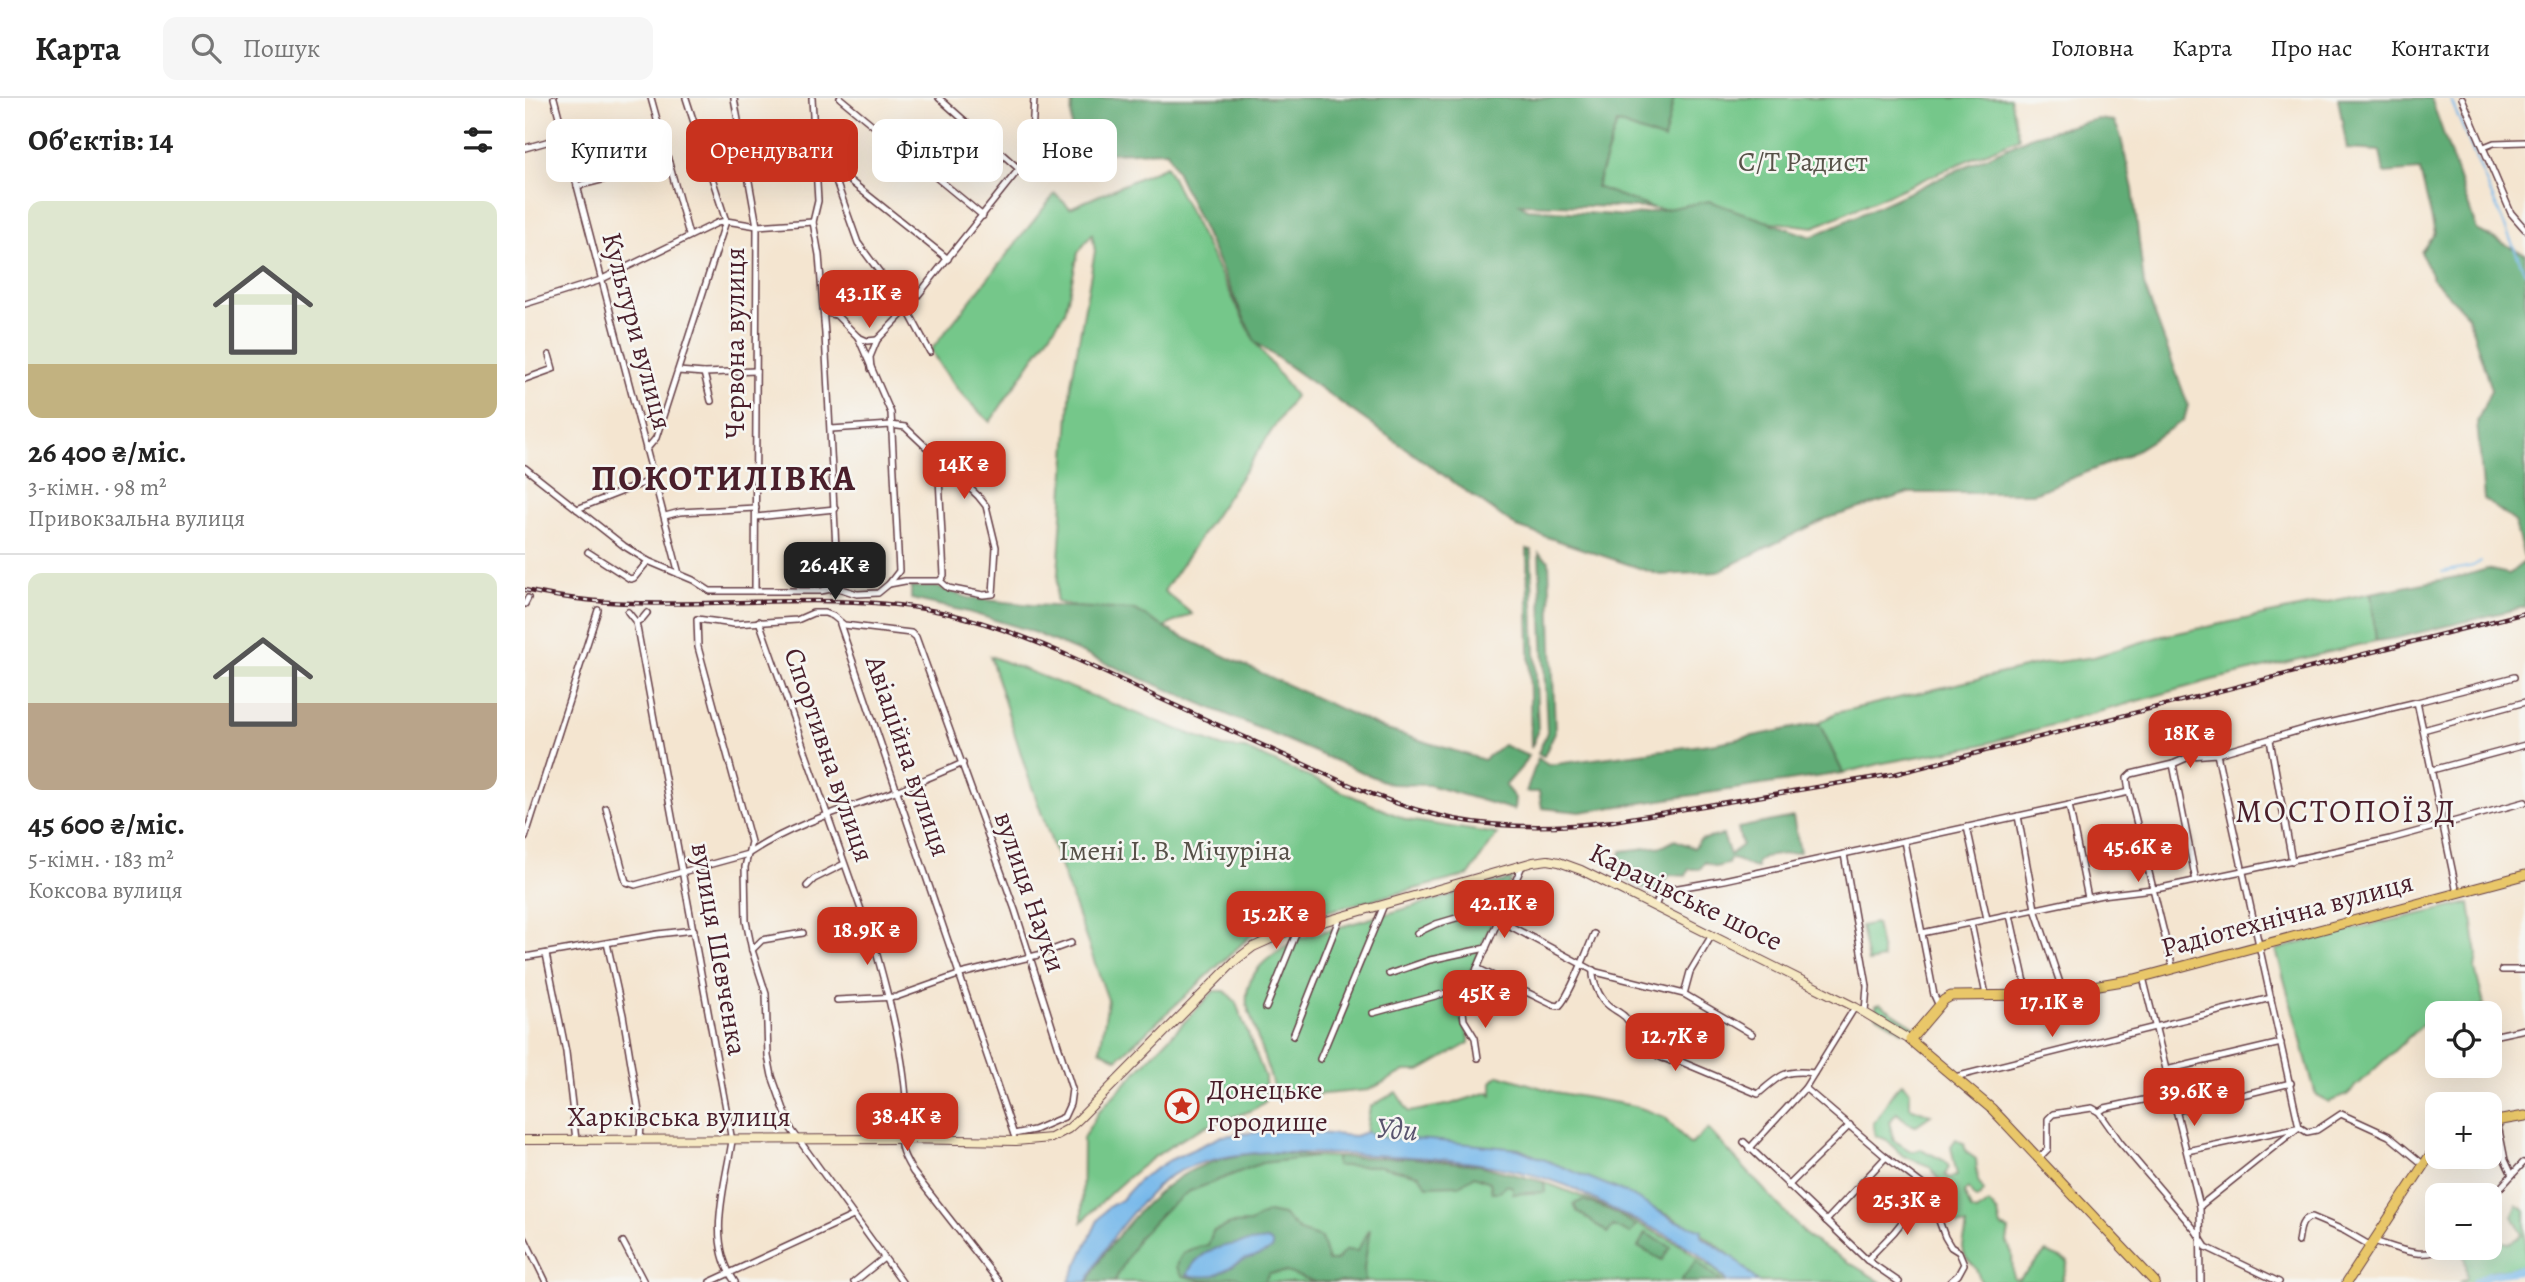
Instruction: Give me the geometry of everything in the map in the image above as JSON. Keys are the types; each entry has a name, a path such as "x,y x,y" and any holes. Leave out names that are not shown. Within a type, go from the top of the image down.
{"main road":[{"name":"Карачівське шосе","path":"1079,1119 1236,960 1269,938 1548,860 1581,870 1655,906 1855,1007 1910,1040 1992,1109 2155,1282"},
{"name":"Радіотехнічна вулиця","path":"1938,1006 1951,996 2028,996 2143,977 2525,875"},
{"path":"1910,1040 1938,1006"},
{"path":"2502,1119 2525,1115"},
{"name":"Харківська вулиця","path":"525,1140 1015,1138 1056,1136 1079,1119"},
{"path":"2347,1282 2424,1165"}],"street":[{"name":"Культури вулиця","path":"554,98 560,119"},
{"path":"651,98 657,119"},
{"path":"646,450 656,438 726,221 686,98"},
{"name":"Червона вулиця","path":"734,98 757,226 755,590"},
{"path":"812,98 813,119"},
{"path":"840,98 983,216"},
{"path":"939,98 1017,167"},
{"path":"1033,119 1034,98"},
{"path":"2462,98 2511,213 2525,229"},
{"path":"525,148 546,142"},
{"path":"2484,147 2494,143 2525,142"},
{"path":"871,369 870,357 877,340 907,309 1017,172"},
{"path":"672,174 689,235"},
{"name":"Культури вулиця","path":"576,182 679,574"},
{"path":"577,186 593,182"},
{"path":"817,182 818,201 813,222 824,312 838,588"},
{"path":"836,182 858,243 907,309 930,352"},
{"path":"850,182 947,259"},
{"path":"525,303 591,284 689,235 726,221 757,226 813,222"},
{"path":"824,312 835,315 859,337 867,341 877,340"},
{"path":"525,468 598,527 648,561 710,590 820,591 838,588 857,594 878,593 899,571 891,414 859,337"},
{"path":"525,379 553,369 549,355"},
{"path":"678,371 756,371"},
{"path":"704,373 711,401"},
{"path":"831,429 891,425 905,427 986,506 996,547 993,594 983,595 948,588 940,581 889,584"},
{"path":"938,458 944,575 940,581"},
{"path":"577,509 654,479"},
{"path":"665,516 680,512 755,508"},
{"path":"756,517 835,509"},
{"path":"588,552 629,579 634,578 648,561"},
{"path":"525,838 598,610"},
{"path":"628,612 636,622 647,613"},
{"path":"840,624 833,616 825,613 813,613 797,620 734,624 697,619 698,647 751,842 744,890 746,921 766,994 768,1056 772,1076 797,1140 902,1282"},
{"name":"Спортивна вулиця","path":"759,621 877,955 889,998 904,1076 904,1125 899,1139"},
{"name":"вулиця Шевченка","path":"636,622 732,1141 718,1227 729,1274 735,1282"},
{"name":"вулиця Науки","path":"840,624 913,634 963,763 1030,957 1072,1089 1070,1104 1064,1117 1015,1138"},
{"name":"Авіаційна вулиця","path":"840,624 1015,1138"},
{"path":"2173,970 2129,792 2129,775 2173,764 2191,756 2217,754 2311,727 2514,677"},
{"path":"2417,702 2457,893"},
{"path":"2423,730 2525,702"},
{"path":"2270,740 2292,861"},
{"path":"2432,770 2525,745"},
{"path":"2217,754 2299,1128"},
{"path":"606,808 629,885 748,854 826,814 898,790 963,763"},
{"path":"2173,764 2196,881"},
{"path":"1655,906 1660,895 1667,890 2129,792"},
{"path":"1922,933 2088,898 2242,872 2391,839 2525,802"},
{"path":"2069,805 2088,898"},
{"path":"2018,816 2035,909 2063,992"},
{"path":"1967,827 1987,919"},
{"path":"1904,841 1938,1006"},
{"path":"1843,854 1867,986 1864,1012"},
{"path":"807,886 814,879 844,864"},
{"path":"1478,1058 1475,1038 1461,1010 1468,987 1523,866"},
{"path":"1417,933 1436,924 1507,903"},
{"path":"1320,1059 1384,905"},
{"path":"2010,915 2028,996"},
{"path":"1293,1036 1340,917"},
{"path":"1499,920 1593,970 1684,994 1752,1034"},
{"path":"1971,923 1986,995"},
{"path":"1266,1008 1298,929"},
{"path":"525,957 694,930"},
{"path":"752,950 762,940 803,933"},
{"path":"1477,968 1559,1006 1564,1002 1575,974 1583,964 1594,934"},
{"path":"1684,994 1690,972 1712,935"},
{"path":"607,943 623,1016 641,1124 640,1140"},
{"path":"837,1000 889,998 914,992 961,974 1030,957 1071,943"},
{"path":"1389,974 1430,960 1486,948"},
{"path":"545,954 566,1052 576,1140"},
{"path":"1593,970 1592,978 1605,1003 1624,1016 1639,1040 1661,1057 1670,1061 1677,1060 1758,1094 1780,1074 1794,1070 1814,1073"},
{"path":"2502,970 2525,970"},
{"path":"2143,977 2200,1206 2201,1282"},
{"path":"1373,1013 1468,987"},
{"path":"1955,1077 2271,998"},
{"path":"1749,1149 1805,1088 1855,1007"},
{"path":"1670,1061 1687,1026"},
{"path":"2502,1034 2525,1029"},
{"path":"2166,1070 2281,1044"},
{"path":"2176,1111 2291,1083"},
{"path":"1805,1088 1927,1188 1945,1237 1951,1247 1959,1252 1964,1264 1950,1282"},
{"path":"2099,1112 2105,1108 2172,1094"},
{"path":"2039,1158 2048,1149 2049,1117 2062,1112 2095,1108 2212,1252 2279,1282"},
{"path":"2186,1152 2299,1128 2307,1132 2324,1127 2341,1114 2389,1136 2424,1165"},
{"path":"1789,1186 1850,1125"},
{"path":"2200,1206 2299,1128"},
{"path":"899,1139 902,1154 913,1172 999,1282"},
{"path":"1744,1142 1867,1259 1899,1282"},
{"path":"2502,1149 2512,1175"},
{"path":"1826,1221 1886,1157"},
{"path":"2502,1186 2523,1163"},
{"path":"1867,1259 1919,1201 1930,1194"},
{"path":"710,1282 853,1216"},
{"path":"2298,1242 2302,1222 2312,1217 2372,1244 2425,1253"},
{"path":"525,1239 546,1282"},
{"path":"623,1242 644,1282"},
{"path":"854,1282 884,1258"}],"green space":[{"path":"1072,98 1674,98 1664,140 1617,123 1596,187 1653,208 1520,204 1527,209 1629,216 1709,201 1811,237 2032,136 2097,119 2114,121 2120,134 2133,189 2144,285 2188,405 2184,420 2125,457 2034,493 1909,493 1825,519 1717,572 1660,575 1517,527 1255,342 1167,151 1117,153 1117,119 1071,119"},
{"name":"С/Т Радист","path":"1674,98 2010,98 2019,138 1814,227 1635,206 1596,188 1618,120"},
{"path":"2338,98 2431,98 2477,230 2525,254 2525,561 2514,521 2484,499 2477,422 2491,390 2468,316 2433,279 2421,252 2435,233 2420,170 2384,173 2380,151 2347,149"},
{"path":"1166,166 1255,342 1295,396 1164,591 1192,614 1164,627 1056,602 1071,384 1095,251 1092,234 1078,253 1065,312 990,422 957,389 931,350 1055,194 1070,208"},
{"path":"1527,549 1531,550 1538,732 1531,748"},
{"path":"1539,553 1549,561 1555,732 1544,756 1538,754 1547,732"},
{"path":"2525,561 2525,607 2376,641 2371,593 2487,569 2509,574"},
{"path":"911,587 936,587 969,598 1032,605 1135,610 1176,634 1384,729 1484,760 1503,745 1528,756 1505,786 1515,798 1514,810 1429,785 1390,784 1028,630 911,599"},
{"path":"2371,593 2376,641 2212,680 1981,745 1843,773 1819,723 1836,713 2036,665 2094,657 2158,637"},
{"name":"Імені І. В. Мічуріна","path":"990,656 1223,747 1245,749 1407,820 1497,834 1469,875 1258,929 1117,1059 1100,1050 1108,1000 1027,773"},
{"path":"1819,723 1843,773 1580,812 1542,808 1539,792 1526,792 1538,758 1548,765 1717,743"},
{"path":"1793,817 1800,852 1764,857 1757,862 1757,868 1734,859 1730,859 1728,864 1716,867 1705,862 1700,869 1689,869 1686,876 1669,875 1656,895 1622,877 1615,864 1622,851 1664,846 1675,840 1694,848 1700,840 1723,835 1730,855 1742,845 1738,828"},
{"path":"1511,879 1455,1006 1469,1037 1469,1043 1420,1071 1405,1071 1369,1090 1313,1095 1275,1091 1247,1005 1250,983 1261,965 1297,939"},
{"path":"2470,903 2477,954 2475,969 2483,1001 2425,1001 2425,1022 2347,1095 2329,1102 2316,1095 2276,950 2335,933"},
{"path":"1876,923 1883,959 1868,962 1861,926"},
{"name":"Донецьке городище","path":"1214,991 1225,991 1235,1001 1265,1077 1266,1101 1252,1110 1206,1126 1171,1146 1125,1180 1082,1222 1083,1138 1099,1111"},
{"path":"1880,1004 1915,1027 1902,1031 1876,1015 1876,1005"},
{"path":"1499,1075 1555,1092 1635,1106 1665,1117 1690,1145 1708,1129 1809,1238 1881,1282 1758,1282 1735,1259 1701,1233 1668,1215 1519,1149 1386,1138 1366,1132 1370,1107 1396,1092 1409,1112 1451,1104 1489,1092 1492,1095 1492,1082"},
{"path":"1902,1083 1910,1092 1910,1107 1931,1115 1915,1126 1897,1113 1889,1122 1894,1141 1913,1152 1921,1149 1945,1161 1949,1167 1945,1175 1949,1178 1957,1176 1951,1146 1956,1139 1964,1144 1966,1152 1976,1159 1978,1181 1984,1191 1976,1199 1968,1188 1964,1192 1971,1210 1977,1212 1989,1203 1998,1213 2001,1227 2009,1230 2007,1242 2012,1253 2013,1278 2019,1279 2046,1252 2068,1261 2061,1282 1981,1282 1964,1251 1966,1225 1958,1225 1943,1185 1929,1166 1903,1156 1885,1139 1875,1136 1873,1123"},
{"path":"1270,1152 1316,1157 1262,1163 1188,1192 1163,1212 1139,1237 1114,1282 1089,1282 1099,1262 1122,1231 1170,1184 1204,1165 1246,1154"},
{"path":"1269,1154 1336,1157 1544,1182 1588,1199 1679,1244 1715,1270 1726,1282 1108,1282 1138,1231 1197,1182"},
{"path":"1336,1157 1411,1158 1478,1165 1544,1182 1545,1192 1513,1194 1513,1187 1506,1185 1500,1192 1492,1192 1490,1182 1474,1176 1459,1185 1427,1186 1419,1175 1379,1166 1336,1166"},
{"path":"1583,1200 1612,1211 1636,1226 1630,1234 1613,1226 1608,1233 1577,1211 1574,1204"},
{"path":"2517,1205 2525,1210 2525,1266 2490,1271 2471,1282 2460,1282 2467,1278 2465,1260 2502,1260 2502,1241 2509,1243 2522,1235 2513,1216"},
{"path":"1268,1212 1283,1215 1300,1231 1321,1238 1328,1261 1335,1261 1346,1250 1357,1251 1370,1229 1364,1268 1365,1282 1315,1282 1286,1272 1269,1273 1264,1282 1246,1282 1236,1276 1204,1281 1183,1276 1177,1267 1181,1256 1188,1250 1208,1245 1213,1231 1231,1224 1250,1223"},
{"path":"1645,1233 1671,1247 1662,1260 1638,1247"},
{"path":"1696,1261 1722,1282 1680,1282"}],"water":[{"path":"1278,1130 1355,1136 1366,1132 1386,1138 1518,1149 1627,1193 1674,1220 1702,1230 1701,1236 1735,1259 1758,1282 1727,1282 1705,1259 1679,1242 1572,1188 1530,1174 1493,1166 1419,1157 1270,1152 1206,1161 1167,1178 1122,1225 1087,1282 1069,1282 1098,1220 1107,1208 1122,1199 1140,1179 1170,1160 1222,1136"},
{"path":"1267,1240 1272,1243 1272,1249 1219,1273 1207,1276 1187,1275 1193,1264 1210,1251 1232,1244"}],"waterway":[{"path":"2450,98 2525,273"},
{"path":"2442,572 2473,566 2481,561"},
{"name":"Уди","path":"2476,1282 2489,1275 2525,1269"}],"railway":[{"path":"525,590 580,599 635,603 857,602 912,607 966,618 1059,652 1333,778 1393,802 1454,819 1494,825 1534,826 1613,821 1895,774 2525,613"}],"place":[{"name":"Донецьке городище","path":"1182,1106"}],"district":[{"name":"ПОКОТИЛІВКА","path":"724,478"},
{"name":"МОСТОПОЇЗД","path":"2346,811"}]}
